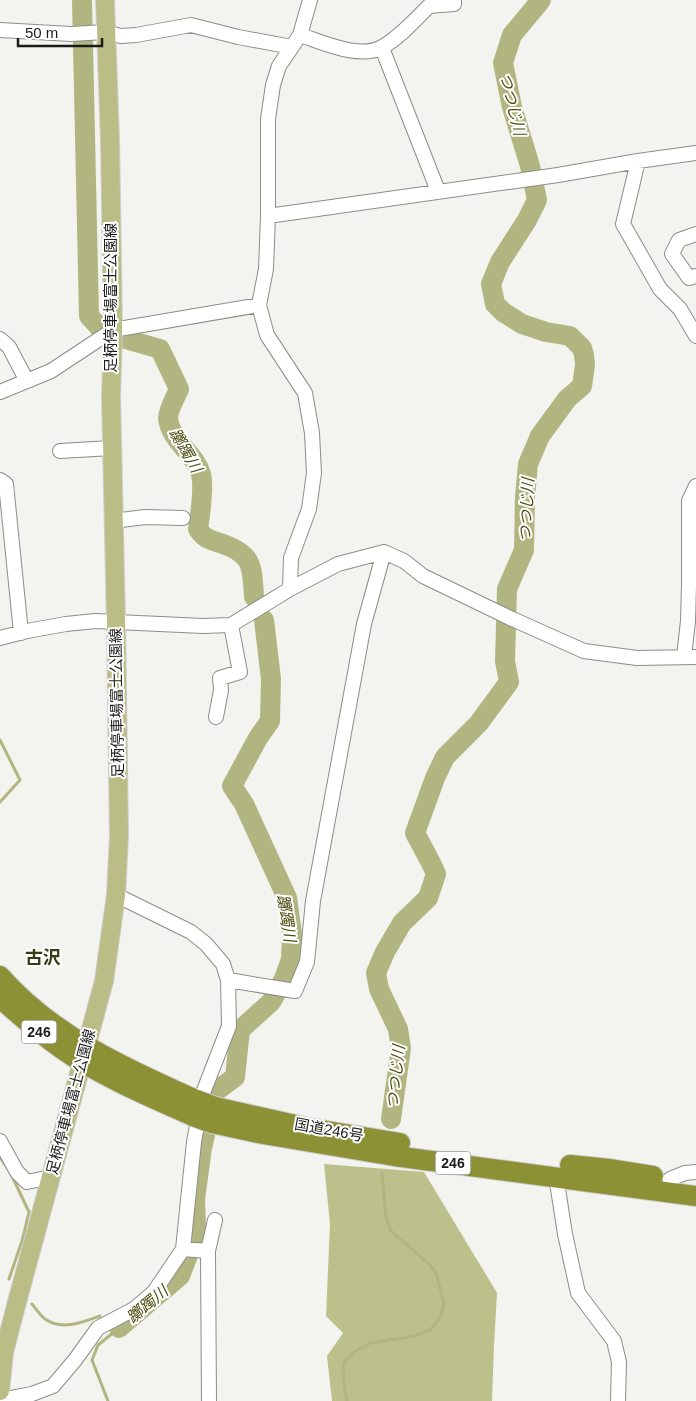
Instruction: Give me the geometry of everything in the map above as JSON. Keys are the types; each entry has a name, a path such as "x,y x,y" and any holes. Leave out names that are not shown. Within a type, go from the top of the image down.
{"highway":[{"name":"国道246号","path":"0,976 18,996 59,1030 83,1054"},
{"name":"国道246号","path":"0,998 35,1028 83,1054 146,1078 194,1108 313,1143 394,1156 556,1176 663,1185 696,1182"},
{"name":"国道246号","path":"214,1115 393,1142 609,1169 696,1196"}],"main road":[{"name":"足柄停車場富士公園線","path":"0,1391 4,1352 104,981 116,895 119,827 110,396 113,330 110,140 102,33 105,0"}],"street":[{"path":"290,589 291,558 309,509 314,473 312,433 305,393 268,335 259,305 266,269 268,119 273,85 279,66 300,35 310,0"},
{"path":"300,35 350,51 370,51 382,48 412,23 428,6 454,4 454,0"},
{"path":"0,30 136,36 191,25 238,37 292,47"},
{"path":"382,48 438,191"},
{"path":"268,216 542,178 696,153"},
{"path":"638,161 623,224 660,289 680,309 696,336"},
{"path":"696,234 679,240 672,254 689,278 696,276"},
{"path":"0,392 51,371 113,330 259,305"},
{"path":"0,339 9,347 27,381"},
{"path":"60,451 112,448"},
{"path":"0,480 6,484 21,633"},
{"path":"0,638 66,624 95,621 203,626 236,622 290,589 338,564 384,552 404,561 424,576 510,618 584,651 637,658 690,657 688,621 690,585 689,501 696,486"},
{"path":"113,521 146,517 184,518"},
{"path":"228,980 271,988 295,990 307,962 313,901 364,624 384,552"},
{"path":"216,717 221,690 220,678 240,672 236,622"},
{"path":"0,1400 32,1394 52,1386 75,1360 98,1328 134,1309 154,1292 183,1249 194,1142 203,1094 229,1026 228,980 223,964 206,944 191,932 116,895"},
{"path":"0,1141 17,1172 27,1182 51,1177"},
{"path":"696,1172 685,1172 663,1185 696,1205"},
{"path":"556,1176 565,1234 578,1293 614,1341 619,1362 618,1401"},
{"path":"209,1401 208,1251 215,1220"},
{"path":"183,1249 208,1251"}],"green space":[{"path":"324,1164 424,1172 497,1293 492,1401 332,1401 327,1356 343,1333 326,1316 330,1224"}],"waterway":[{"name":"躑躅川","path":"82,0 89,316 99,327"},
{"name":"つつじ川","path":"391,1119 401,1048 398,1029 379,989 376,973 385,952 402,923 428,898 436,874 415,833 435,778 445,757 479,723 509,682 505,661 507,589 524,550 528,464 540,436 567,399 582,386 585,365 582,348 570,336 546,332 522,324 503,312 495,304 491,284 500,262 527,220 537,200 530,166 512,107 503,63 512,35 541,0"},
{"name":"躑躅川","path":"122,338 160,349 179,389 168,415 170,426 173,434 194,460 201,474 202,493 198,529 207,538 231,547 245,556 251,569 254,597"},
{"name":"躑躅川","path":"119,1328 180,1276 192,1245 196,1228 195,1199 202,1148 215,1092 235,1077 240,1030 271,1002 284,979 291,959 292,934 287,898 244,804 232,786 258,738 270,721 271,679 264,620"},
{"path":"0,740 20,780 0,802"},
{"path":"0,1157 8,1169"},
{"name":"つつじ川","path":"347,1401 343,1377 344,1363 354,1352 370,1343 415,1336 431,1329 440,1318 444,1304 436,1273 430,1265 391,1231 386,1217 382,1173"},
{"path":"9,1279 22,1241 29,1212 11,1174"},
{"path":"32,1304 45,1319 52,1323 72,1324 100,1316"},
{"path":"108,1401 92,1360 98,1345 119,1328"}],"district":[{"name":"古沢","path":"43,958"}]}
